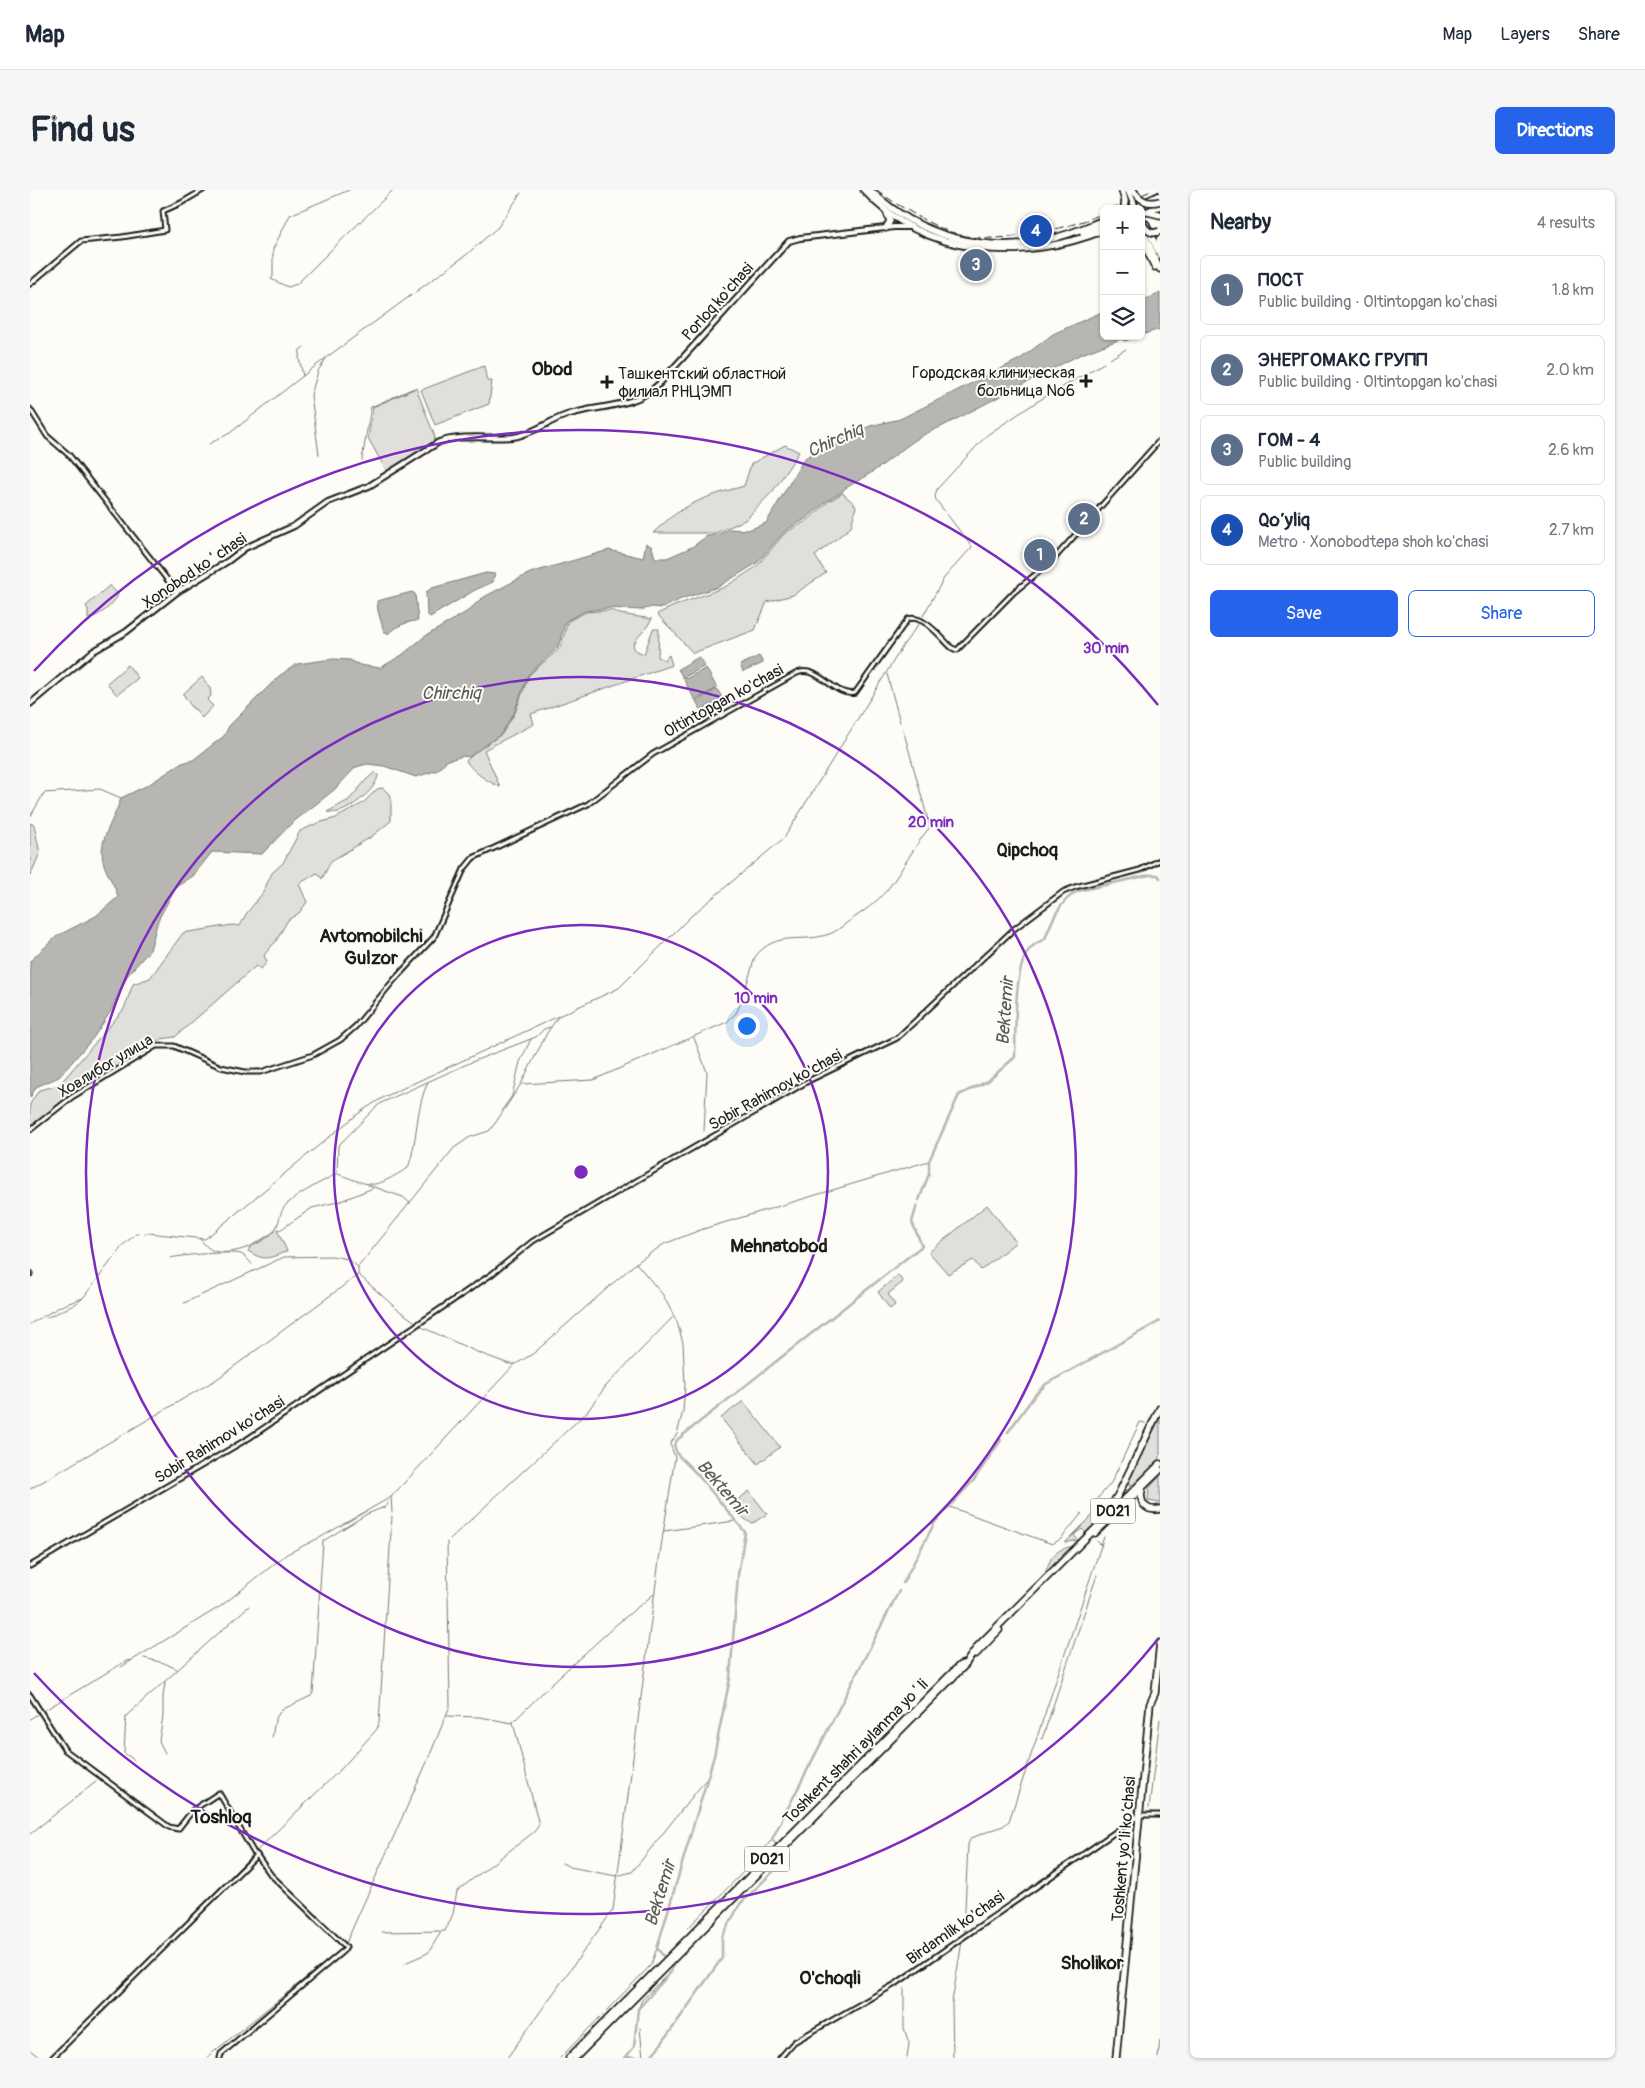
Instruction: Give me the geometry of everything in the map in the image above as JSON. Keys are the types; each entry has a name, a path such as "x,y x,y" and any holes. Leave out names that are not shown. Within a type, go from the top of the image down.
{"highway":[{"path":"864,190 886,211 947,236 969,242 997,245 1030,243 1063,239 1100,226"},
{"path":"870,190 914,228 961,245 999,250 1042,247 1100,232"},
{"path":"1125,190 1125,205"},
{"path":"1125,190 1135,205"},
{"path":"1133,190 1139,198 1146,202 1160,201"},
{"path":"1145,205 1160,195"},
{"path":"1145,209 1160,206"},
{"path":"886,211 890,221 886,228"},
{"path":"1145,211 1159,214"},
{"path":"1030,243 1067,234 1100,222"},
{"path":"1145,228 1151,233 1160,231"},
{"path":"1145,231 1160,264"},
{"path":"1156,255 1160,237"},
{"path":"1145,242 1156,255 1160,271"},
{"path":"1101,1526 1160,1408"},
{"name":"Toshkent shahri aylanma yoʻli","path":"575,2058 1160,1464"},
{"name":"Toshkent shahri aylanma yoʻli","path":"966,1663 978,1646 1090,1533 1101,1526 1160,1470"},
{"path":"1142,1488 1140,1500 1144,1506 1151,1510 1160,1509"},
{"name":"Toshkent yo‘li ko‘chasi","path":"1142,1814 1150,1704 1155,1693 1160,1644"},
{"name":"Toshkent yo‘li ko‘chasi","path":"1118,2058 1153,1704 1158,1694 1160,1671"},
{"name":"Toshkent shahri aylanma yoʻli","path":"569,2058 775,1854"}],"main road":[{"path":"894,227 906,220"},
{"name":"Porloq ko'chasi","path":"550,424 570,414 630,402 649,393 789,241 798,238 894,227 914,228"},
{"name":"Xonobod koʻchasi","path":"30,704 88,655 126,632 177,592 228,561 248,546 294,526 328,502 373,484 440,442 453,439 517,436 534,432 550,424"}],"street":[{"path":"30,284 80,241 165,230 163,211 203,190"},
{"path":"30,409 47,436 69,454 177,592"},
{"name":"Oltintopgan ko'chasi","path":"313,1055 340,1040 356,1026 394,980 429,945 464,868 473,858 588,804 653,754 801,672 809,672 848,693 856,693 908,619 916,618 922,620 952,648 957,650 1014,592 1052,561 1160,440"},
{"name":"Sobir Rahimov ko'chasi","path":"30,1566 249,1438 492,1274 533,1241 810,1080 897,1038 1017,926 1064,892 1075,887 1140,870 1160,860"},
{"name":"Ховлибог улица","path":"30,1130 72,1097 156,1046 174,1046 222,1067 245,1072 261,1072 313,1055"},
{"path":"30,1695 65,1750 169,1827 175,1830 179,1829 194,1810 219,1793 271,1875 346,1946 343,1951 221,2054 220,2058"},
{"path":"1142,1814 1160,1815"},
{"name":"Birdamlik ko'chasi","path":"780,2058 794,2042 897,1983 1142,1814"},
{"path":"52,2058 256,1854"}],"shaded area":[{"path":"484,366 487,381 492,381 489,404 435,425 421,390"},
{"path":"416,388 435,437 433,442 387,472 368,438 373,407"},
{"path":"785,445 799,452 773,491 745,520 716,533 653,533 664,523 695,502 744,486 751,464"},
{"path":"843,493 856,506 851,527 815,556 826,573 793,595 767,602 755,630 693,653 657,614 725,587 756,567 785,533 808,520 829,501"},
{"path":"110,585 118,595 116,599 101,613 88,619 86,606"},
{"path":"611,610 620,614 652,619 633,645 635,650 644,654 653,629 659,629 658,657 665,660 669,655 672,665 531,714 534,724 484,750 500,787 477,773 466,761 479,749 502,734 515,713 529,675 560,648 568,621 586,612"},
{"path":"128,665 138,678 117,695 107,683"},
{"path":"202,677 210,688 211,696 207,700 213,706 202,718 183,694"},
{"path":"375,772 378,775 377,780 369,792 357,802 338,812 327,812 349,800"},
{"path":"383,788 391,796 391,821 371,837 331,861 322,879 317,873 299,884 307,902 299,913 288,920 276,941 264,955 267,962 261,969 256,966 175,1037 161,1039 73,1094 30,1128 30,1104 39,1090 59,1085 124,1009 133,984 150,978 183,933 232,925 240,926 246,914 262,894 272,873 283,863 300,831 336,818 363,803 377,789"},
{"path":"30,823 34,825 40,853 30,876"},
{"path":"987,1205 1016,1242 981,1270 973,1260 948,1274 929,1252"},
{"path":"277,1230 287,1251 276,1256 263,1258 248,1251 251,1246"},
{"path":"898,1275 903,1282 888,1294 895,1305 890,1309 878,1292"},
{"path":"743,1401 780,1447 758,1464 721,1418"},
{"path":"1160,1417 1160,1459 1132,1487 1129,1483 1129,1476 1132,1467 1140,1458"},
{"path":"1160,1476 1160,1503 1148,1501 1149,1488"},
{"path":"749,1491 767,1514 753,1523 741,1516 734,1503"},
{"path":"1093,1515 1096,1518 1095,1524 1086,1533 1082,1529 1074,1535 1078,1540 1065,1543"},
{"path":"1082,1544 1069,1551 1061,1559 1059,1558 1049,1572 1045,1574 1054,1555 1062,1549"}],"water":[{"path":"1160,293 1160,329 1145,334 1145,300"},
{"name":"Chirchiq","path":"1100,313 1100,340 1118,340 1079,355 910,443 876,470 844,489 807,518 785,531 757,563 718,587 681,599 663,608 652,607 640,610 609,608 585,611 566,621 558,647 528,675 514,713 501,734 469,757 463,756 446,761 438,770 416,777 384,766 367,764 356,767 334,790 292,823 262,854 212,852 193,876 176,887 158,920 150,950 127,976 111,1011 93,1038 59,1077 36,1087 30,1098 30,961 57,936 96,916 118,897 104,866 102,853 105,837 121,798 148,785 182,763 193,760 224,736 229,726 279,676 297,664 333,659 350,660 360,665 380,668 402,655 424,637 468,611 482,598 530,573 609,550 643,558 646,543 652,547 655,558 667,558 692,547 707,536 719,534 729,529 748,530 766,523 804,459 822,445 831,444 870,426 900,419 1020,359 1053,334"},
{"path":"486,573 495,574 493,582 475,590 430,617 427,614 426,592 432,588"},
{"path":"412,592 415,594 418,621 402,624 388,634 384,632 377,601"},
{"path":"759,656 763,663 743,672 740,665"},
{"path":"699,657 705,666 683,678 678,669"},
{"path":"706,668 717,688 695,700 684,680"},
{"path":"717,689 723,699 701,710 696,701"}],"waterway":[{"path":"349,190 290,215 273,249 273,277 271,279 288,287 297,284 393,190"},
{"path":"209,444 230,433 327,357 466,255 498,227 521,193"},
{"path":"303,376 299,358 300,350 304,347"},
{"path":"1110,359 1126,349"},
{"path":"319,455 311,395 318,371 326,359"},
{"path":"923,616 944,578 972,547 936,500 937,489 987,435 1038,401 1104,363"},
{"path":"362,460 371,407 414,388"},
{"path":"30,1324 61,1306 83,1298 124,1244 136,1234 148,1233 205,1239 363,1110 384,1097 619,988 691,916 784,838 904,644 920,622"},
{"path":"887,674 900,722"},
{"path":"523,1084 593,1080 727,1022 736,1013 741,1003 755,957 763,948 781,940 820,937 832,933 878,899 893,882 918,842 930,827 903,729"},
{"path":"30,817 44,793 100,789 121,798"},
{"name":"Bektemir","path":"919,1200 929,1174 929,1161 959,1095 988,1081 1015,1057 1016,1001 1020,971 1024,959 1032,946 1045,939 1053,919 1061,906 1078,891 1149,875 1158,875 1160,878"},
{"path":"30,1489 217,1379 358,1275 358,1267 454,1148 470,1137 489,1131 496,1122 521,1084 547,1033 558,1017"},
{"path":"337,1173 338,1146 377,1106 474,1061 536,1037 544,1029 550,1027"},
{"path":"694,1038 707,1072 704,1131"},
{"path":"502,1110 512,1096 520,1062 531,1039"},
{"path":"338,1174 367,1184 374,1184 387,1180 408,1168 414,1147 421,1103 428,1082"},
{"path":"359,1275 397,1309 424,1328 477,1352 509,1364 516,1364 534,1353 636,1263 664,1244 703,1229 929,1161"},
{"path":"200,1239 210,1249 221,1252 239,1250 257,1243 272,1234 287,1204 336,1174"},
{"path":"368,1185 403,1197 410,1203"},
{"path":"277,1229 280,1230 312,1208 341,1201 373,1188"},
{"name":"Bektemir","path":"665,1958 657,1948 714,1756 730,1678 738,1575 745,1532 697,1474 677,1454 674,1445 678,1439 922,1246 912,1222 917,1205"},
{"path":"170,1258 235,1253 241,1254 252,1264"},
{"path":"184,1303 284,1257 332,1256 348,1259 358,1267"},
{"path":"507,2058 613,1910 659,1560 675,1457 670,1444 677,1434 683,1411 685,1385 683,1343 677,1322 663,1295 636,1263"},
{"path":"46,1318 74,1305 82,1299"},
{"path":"450,1539 587,1412 606,1386 673,1317"},
{"path":"1008,1432 1035,1395 1046,1384 1160,1321"},
{"path":"392,1512 391,1497 515,1364"},
{"path":"1098,1498 1111,1483 1140,1422 1145,1423"},
{"path":"903,1583 935,1522 973,1481 1001,1440"},
{"path":"1128,1482 1130,1487"},
{"path":"121,1667 221,1606 287,1554 391,1497"},
{"path":"272,1737 275,1720 281,1710 311,1696 313,1693 323,1541 367,1514 387,1506 388,1500"},
{"path":"950,1507 1052,1544 1061,1539 1082,1513"},
{"path":"59,2049 246,1861 341,1769 377,1729 379,1723 392,1516"},
{"path":"664,1531 735,1521"},
{"path":"964,1932 968,1844 971,1838 1003,1826 1009,1821 1104,1537"},
{"path":"1097,1541 1102,1546"},
{"path":"346,1943 450,1706 447,1542"},
{"path":"1042,1739 1097,1575"},
{"path":"776,1844 772,1839 899,1591"},
{"path":"447,1716 480,1717 512,1723 551,1684 617,1624 654,1594"},
{"path":"134,1760 124,1753 126,1716 249,1606"},
{"path":"144,1658 164,1663 177,1669"},
{"path":"45,1710 126,1661 132,1660"},
{"path":"165,1682 159,1741 165,1753"},
{"path":"30,1719 39,1713"},
{"path":"1149,1808 1160,1719"},
{"path":"382,1932 445,1931 453,1914 457,1891 534,1832 539,1825 513,1722"},
{"path":"562,1863 570,1867 616,1876 632,1872 708,1777"},
{"path":"30,1834 97,1781"},
{"path":"777,2058 791,2042 889,1985 1135,1816 1135,1809 1138,1807"},
{"path":"688,1928 761,1854 772,1839"},
{"path":"644,2058 651,2056 662,2043 722,1958 722,1937 740,1904 788,1857 785,1853"},
{"path":"405,1963 428,1953 441,1932"},
{"path":"953,2058 952,2002 962,1941"},
{"path":"206,2058 343,1948"},
{"path":"560,2058 651,1965 657,1948"},
{"name":"Bektemir","path":"625,2058 634,2047 638,2009 671,1972 673,1966"},
{"name":"Bektemir","path":"638,2009 642,2000 668,1974"},
{"path":"904,1988 904,2028 909,2043 907,2058"},
{"path":"640,2028 643,2058"},
{"path":"1158,2058 1160,2040"},
{"path":"30,2050 40,2058"},
{"path":"626,2057 639,2058"}],"railway":[{"path":"877,190 926,221 969,237 998,238 1052,230 1100,215"},
{"path":"1119,205 1153,190"}],"place":[{"name":"Qo‘yliq","path":"1036,231"},
{"name":"ГОМ - 4","path":"976,265"},
{"name":"Городская клиническая больница №6","path":"1086,381"},
{"name":"Ташкентский областной филиал РНЦЭМП","path":"607,382"},
{"name":"ЭНЕРГОМАКС ГРУПП","path":"1084,519"},
{"name":"ПОСТ","path":"1040,555"}],"district":[{"name":"Obod","path":"552,368"},
{"name":"Qipchoq","path":"1027,849"},
{"name":"Avtomobilchi Gulzor","path":"371,946"},
{"name":"Mehnatobod","path":"779,1245"},
{"name":"Toshloq","path":"221,1816"},
{"name":"Sholikor","path":"1092,1962"},
{"name":"O'choqli","path":"830,1977"}]}
